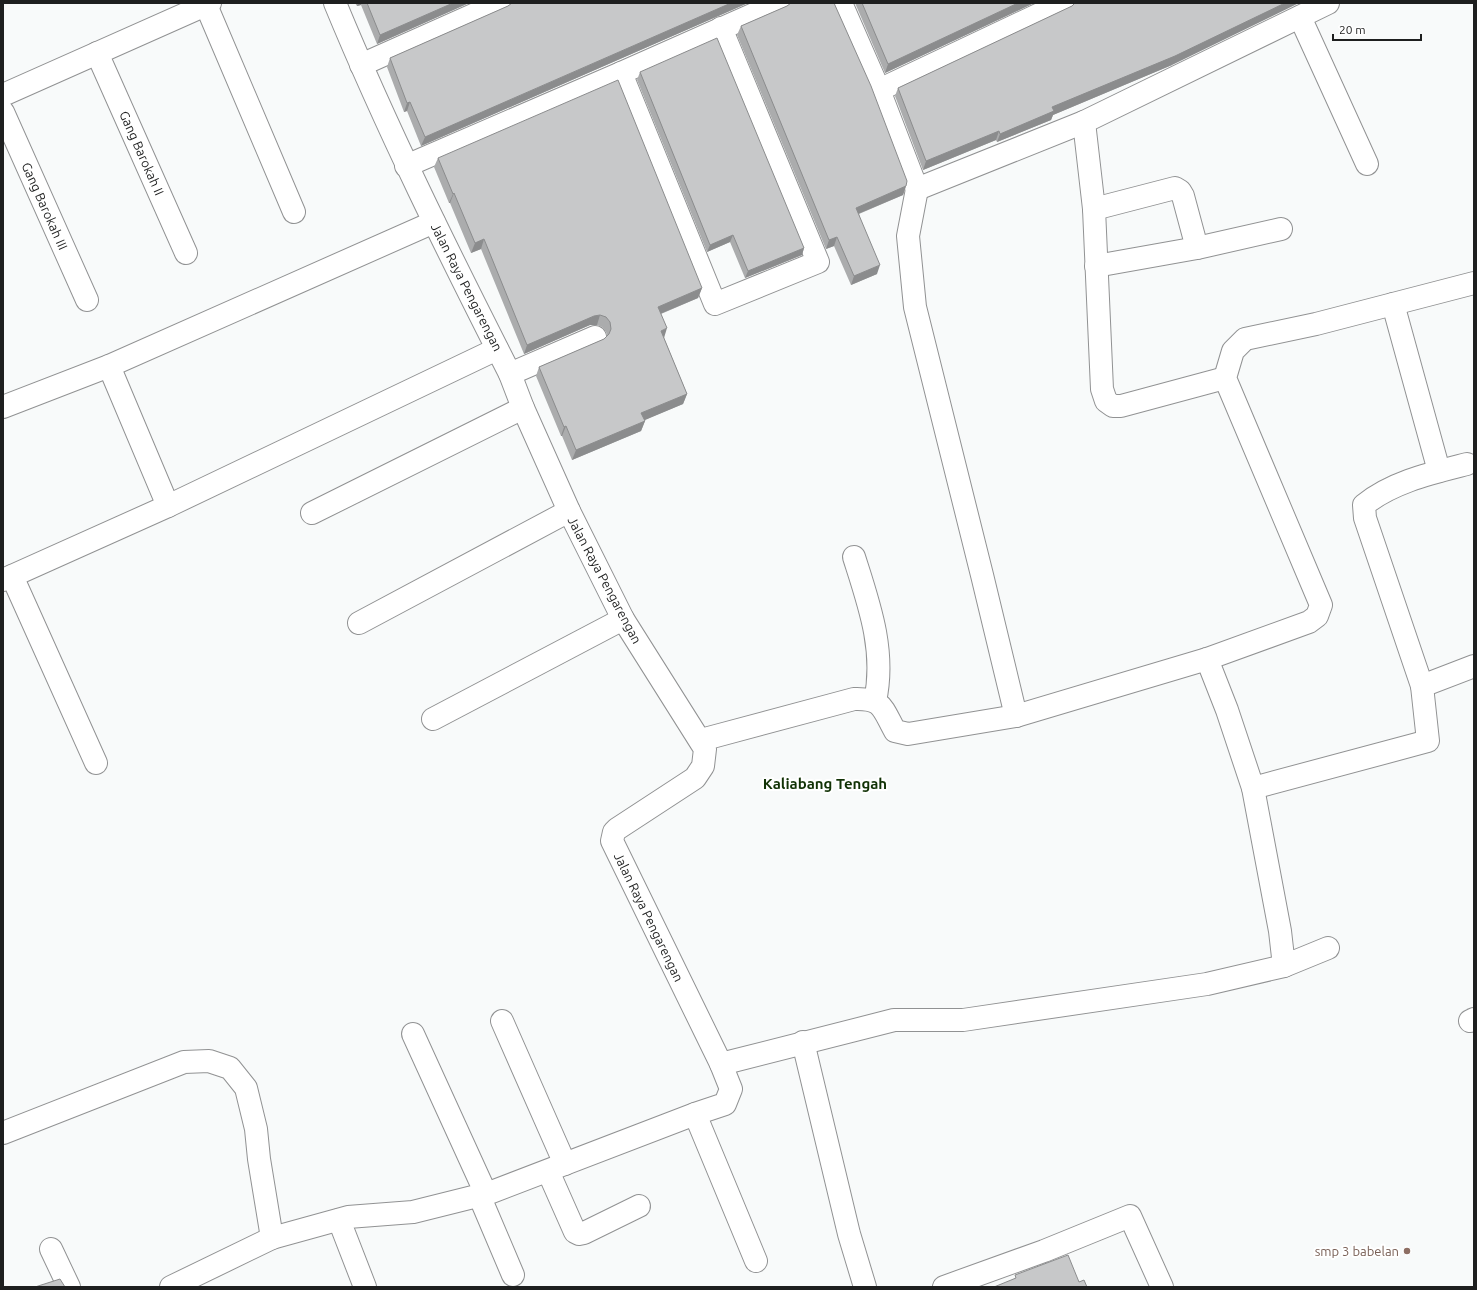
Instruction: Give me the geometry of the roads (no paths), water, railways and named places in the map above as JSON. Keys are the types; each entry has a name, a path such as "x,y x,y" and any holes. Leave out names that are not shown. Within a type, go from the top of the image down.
{"street":[{"name":"Jalan Raya Pengarengan","path":"171,1287 272,1238 348,1217 371,1214 413,1212 483,1194 725,1104 731,1089 721,1064 612,841 614,832 617,829 695,778 703,766 706,749 623,619 569,511 523,408 510,374 406,166 360,65 335,3"},
{"path":"360,65 500,3"},
{"path":"406,166 779,3"},
{"path":"841,3 879,90 917,189 908,236 915,307 1016,716"},
{"path":"879,90 1064,3"},
{"path":"917,189 1084,122 1328,3"},
{"path":"3,95 208,4 294,212"},
{"path":"1300,17 1367,164"},
{"path":"621,73 715,304 818,262 721,28"},
{"name":"Gang Barokah II","path":"97,53 186,253"},
{"name":"Gang Barokah III","path":"3,112 87,300"},
{"path":"1084,122 1094,210 1102,390 1106,401 1113,406 1121,406 1225,378"},
{"path":"1094,210 1175,188 1180,191 1183,196 1197,248"},
{"path":"3,407 109,366 434,222"},
{"path":"1096,266 1197,248 1281,229"},
{"path":"701,740 854,699 867,699 875,701 881,706 895,731 908,734 1016,716 1206,659 1309,622 1317,616 1321,605 1225,378 1233,351 1246,339 1316,324 1474,283"},
{"path":"1393,304 1439,472"},
{"path":"510,374 595,337"},
{"path":"96,763 8,578 168,506 497,349"},
{"path":"109,366 168,506"},
{"path":"312,514 523,408"},
{"path":"1253,788 1428,741 1422,686 1365,518 1364,505 1373,498 1394,487 1467,464"},
{"path":"359,623 569,511"},
{"path":"854,557 873,618 879,668 875,701"},
{"path":"433,719 623,619"},
{"path":"1206,659 1227,710 1253,788 1278,923 1284,966"},
{"path":"1422,686 1474,666"},
{"path":"721,1064 894,1020 971,1019 1207,984 1284,966 1328,948"},
{"path":"502,1021 556,1167 575,1232 578,1234 584,1233 639,1206"},
{"path":"414,1034 483,1194 513,1275"},
{"path":"803,1042 846,1220 865,1287"},
{"path":"3,1133 184,1062 209,1061 230,1068 246,1088 256,1129 259,1159 272,1238"},
{"path":"695,1114 756,1261"},
{"path":"944,1287 1044,1251 1130,1216 1162,1287"},
{"path":"339,1220 365,1287"},
{"path":"52,1249 69,1287"}],"place":[{"name":"smp 3 babelan","path":"1407,1251"}],"district":[{"name":"Kaliabang Tengah","path":"825,783"}]}
